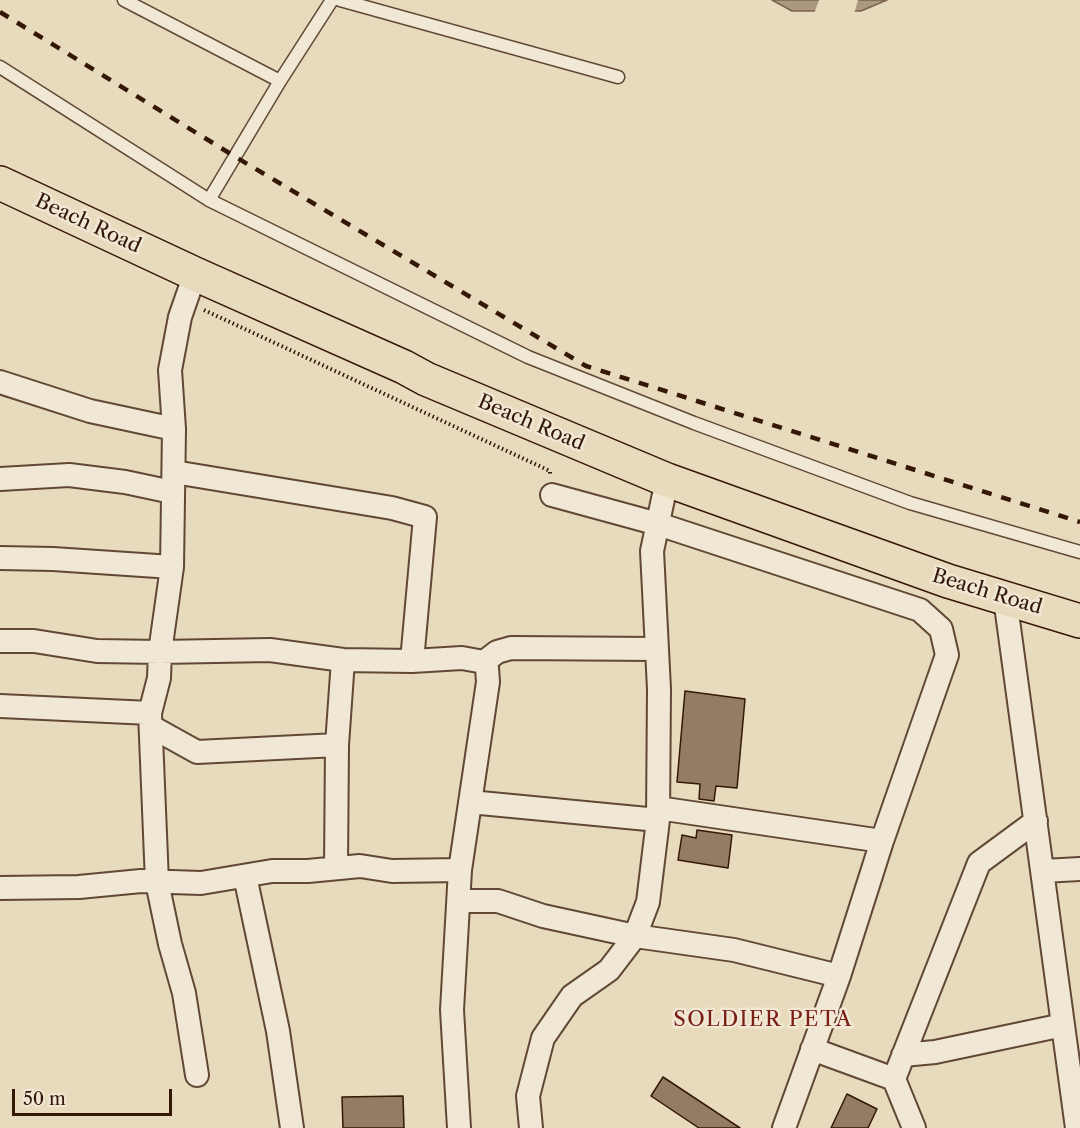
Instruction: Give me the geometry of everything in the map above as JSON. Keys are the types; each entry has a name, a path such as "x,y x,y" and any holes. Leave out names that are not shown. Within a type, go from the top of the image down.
{"main road":[{"name":"Beach Road","path":"0,183 190,288 404,367 426,379 667,480 948,581 1080,621"}],"street":[{"path":"190,288 180,316 170,370 174,429 172,567 160,652 159,678 151,720 157,882 170,944 184,993 197,1075"},
{"path":"0,382 90,411 174,429"},
{"path":"0,479 69,475 125,482 173,482 392,508 425,517 412,661"},
{"path":"531,1128 528,1096 543,1038 572,996 609,970 635,936 648,902 658,814 659,688 652,550 667,480"},
{"path":"552,495 658,524 920,610 941,629 947,654 882,841 839,976 784,1128"},
{"path":"0,558 172,567"},
{"path":"1005,598 1077,1128"},
{"path":"0,641 34,641 97,651 270,650 343,660 412,661 462,658 484,662 498,652 511,648 657,649"},
{"path":"336,868 337,745 343,660"},
{"path":"459,1128 452,1010 460,870 488,682 484,662"},
{"path":"0,706 151,720 197,752 337,745"},
{"path":"470,802 658,814 882,841"},
{"path":"914,1128 894,1079 979,863 1036,821"},
{"path":"0,888 79,887 141,881 201,883 272,872 360,866 392,871 460,870"},
{"path":"1043,871 1080,869"},
{"path":"245,876 278,1031 292,1128"},
{"path":"459,901 498,901 543,916 635,936 734,950 839,976"},
{"path":"903,1055 935,1052 1063,1025"},
{"path":"812,1049 894,1079"}],"lane":[{"path":"124,0 280,81"},
{"path":"208,200 332,0"},
{"path":"340,0 618,77"},
{"path":"0,67 208,200 528,357 694,423 910,503 1080,552"},
{"path":"1065,548 1080,542"}],"path":[{"path":"190,288 550,471 552,495"}],"shaded area":[{"path":"772,0 887,0 861,11 792,11"}],"pier":[{"path":"819,0 858,0 854,14 814,14"}],"building":[{"path":"685,691 745,699 737,788 716,786 714,801 699,799 700,784 677,782"},
{"path":"697,830 732,835 728,868 678,860 682,835 696,838"},
{"path":"663,1077 740,1128 699,1128 651,1096"},
{"path":"847,1094 877,1109 868,1128 831,1128"},
{"path":"403,1096 404,1128 343,1128 342,1097"}],"railway":[{"path":"0,12 234,156 586,366 1080,522"}],"district":[{"name":"SOLDIER PETA","path":"763,1020"}]}
